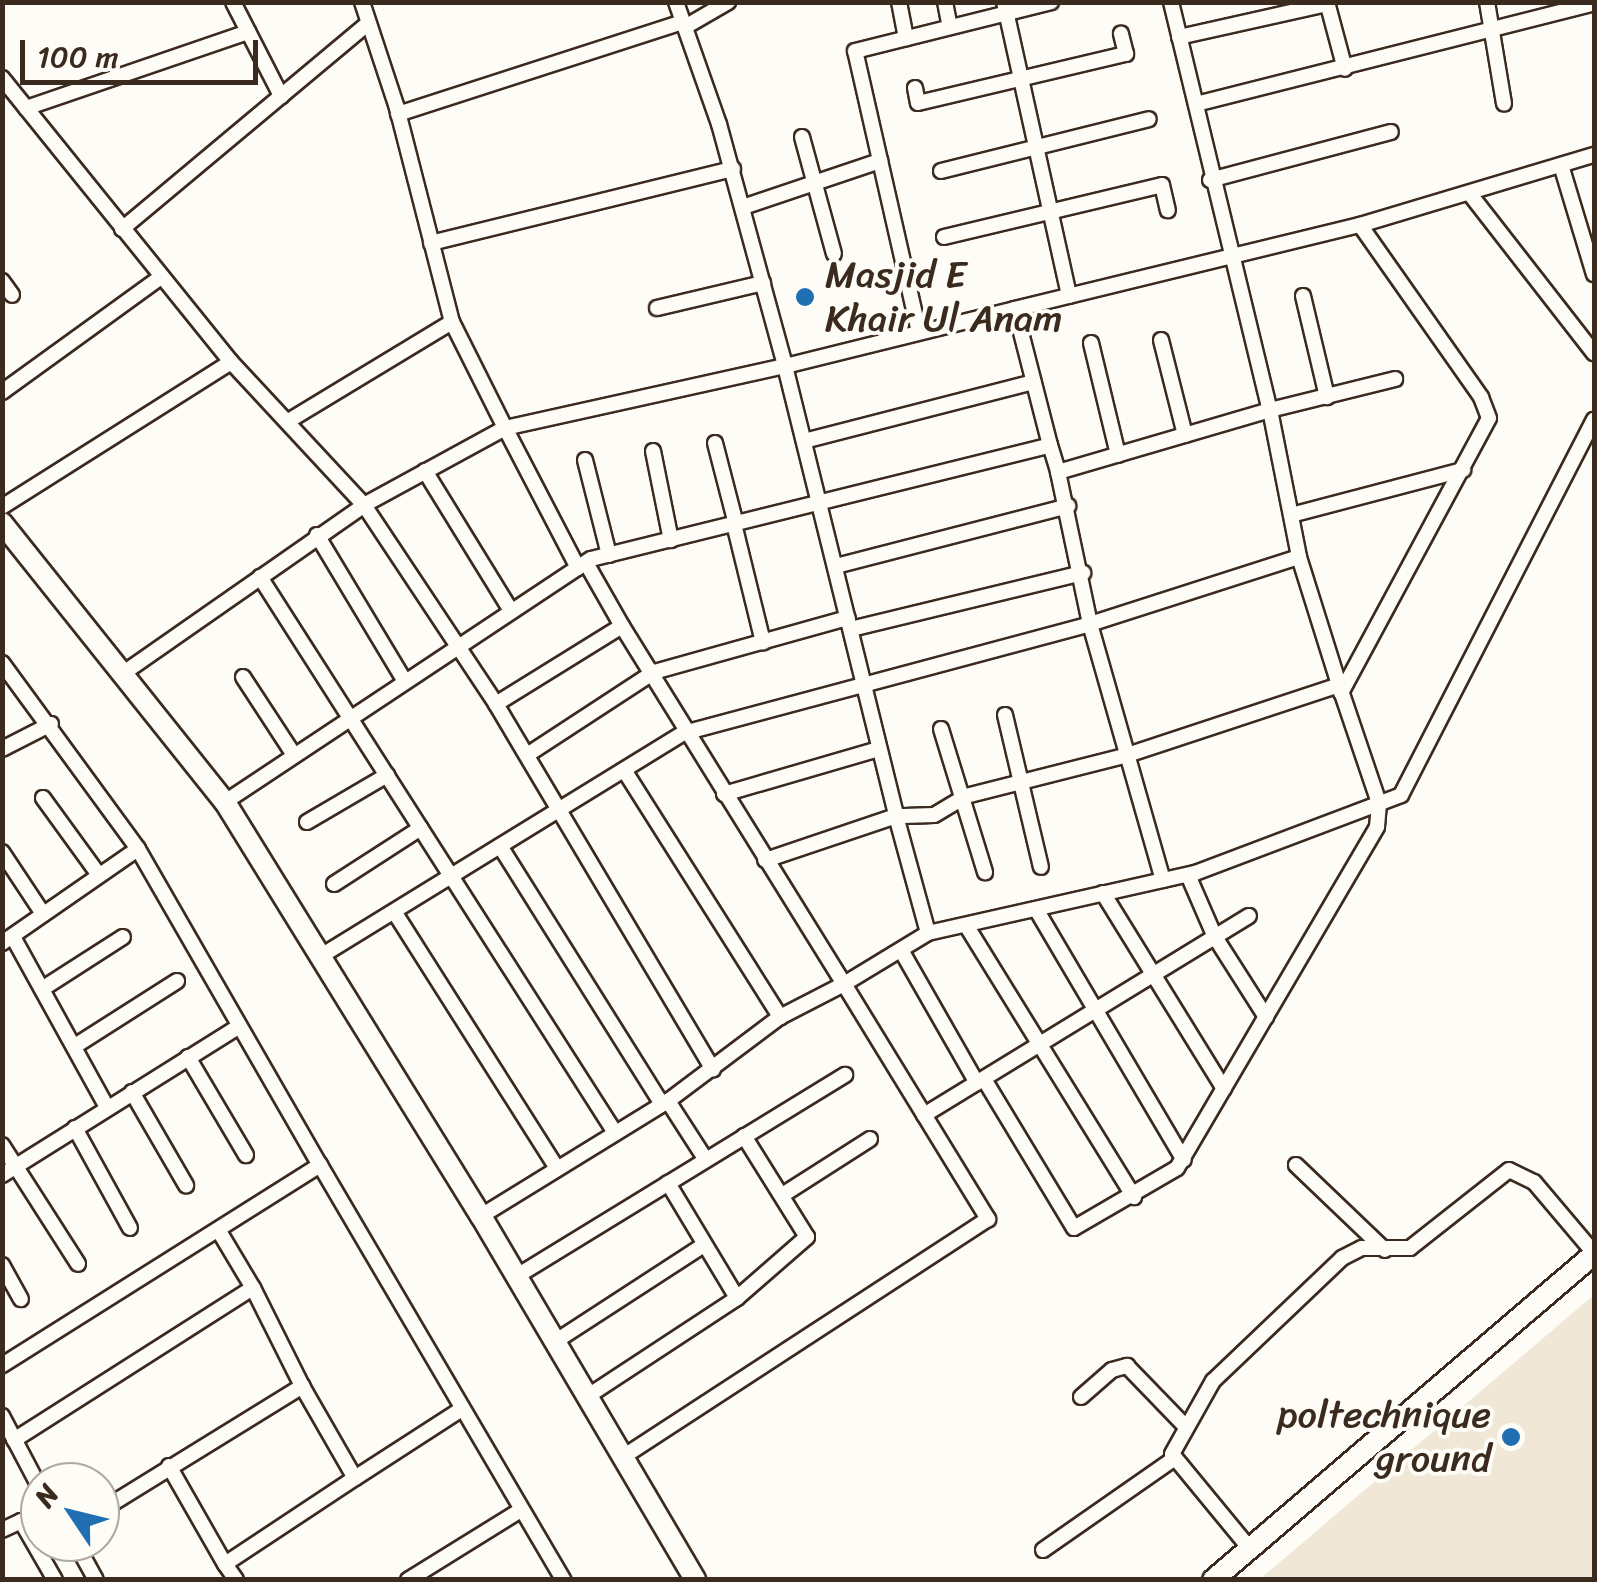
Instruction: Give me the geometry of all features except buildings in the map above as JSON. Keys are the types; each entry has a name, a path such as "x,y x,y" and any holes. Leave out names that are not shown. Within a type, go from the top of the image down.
{"street":[{"path":"233,2 281,96"},
{"path":"676,2 733,170 836,566 859,685 928,933"},
{"path":"398,114 684,24 728,2"},
{"path":"899,2 906,38"},
{"path":"945,2 950,28"},
{"path":"920,332 855,51 950,28 1006,8 1051,2"},
{"path":"900,950 1074,1228 1134,1196 1184,1160 1377,827 1379,803 1299,557 1295,514 1210,180 1171,2"},
{"path":"1487,2 1504,104"},
{"path":"362,3 398,114 452,322 504,428 582,565 654,672 684,733 988,1219 623,1457"},
{"path":"1180,37 1327,3 1345,69"},
{"path":"1196,104 1594,3"},
{"path":"1006,8 1069,296"},
{"path":"122,229 368,22"},
{"path":"26,108 248,32"},
{"path":"915,88 918,103 1126,54 1121,34"},
{"path":"2,78 231,362 290,420 364,505 496,704 713,1070"},
{"path":"941,170 1148,119"},
{"path":"1210,180 1392,132"},
{"path":"802,137 834,254"},
{"path":"125,672 364,505 504,428 785,366 1360,225 1594,155"},
{"path":"743,207 880,161"},
{"path":"1560,165 1594,274"},
{"path":"431,242 733,170"},
{"path":"944,237 1162,184 1168,210"},
{"path":"1470,194 1594,353"},
{"path":"765,860 896,816 934,815 966,796 1124,756 1340,689 1489,418 1481,397 1360,225"},
{"path":"2,392 161,277"},
{"path":"2,282 12,295"},
{"path":"657,308 763,284"},
{"path":"1303,296 1327,397"},
{"path":"1014,309 1068,506 1090,624 1124,756 1163,880"},
{"path":"290,420 452,322"},
{"path":"1161,340 1185,435"},
{"path":"1091,343 1118,455"},
{"path":"2,507 231,362"},
{"path":"1058,472 1270,410 1395,380"},
{"path":"804,441 1034,382"},
{"path":"482,1216 665,1103 780,1017 928,933 1188,874 1400,795 1594,420"},
{"path":"714,443 763,642"},
{"path":"225,802 292,752 582,565 1050,445"},
{"path":"652,452 672,540"},
{"path":"585,460 609,555"},
{"path":"1295,514 1462,470"},
{"path":"425,471 511,612"},
{"path":"836,566 1068,506"},
{"path":"2,524 125,672 225,802 482,1216 695,1580"},
{"path":"318,535 404,680"},
{"path":"321,956 684,733 1090,624 1299,557"},
{"path":"527,755 654,672 763,642 1083,573"},
{"path":"260,577 351,714 448,876 614,1132"},
{"path":"496,704 622,626"},
{"path":"2,663 138,850 562,1580"},
{"path":"242,676 292,752"},
{"path":"1006,715 1041,867"},
{"path":"2,749 50,724"},
{"path":"941,729 966,796 984,872"},
{"path":"724,794 879,749"},
{"path":"626,772 780,1017"},
{"path":"307,822 387,775"},
{"path":"43,798 99,876"},
{"path":"334,884 421,828"},
{"path":"500,846 665,1103 706,1160"},
{"path":"107,1107 42,989 8,940 138,850"},
{"path":"2,852 44,914"},
{"path":"1188,874 1215,938 1266,1017"},
{"path":"1103,894 1224,1089"},
{"path":"1036,909 1184,1160"},
{"path":"395,913 556,1168"},
{"path":"924,1115 1250,916"},
{"path":"966,924 1134,1196"},
{"path":"42,989 123,937"},
{"path":"75,1046 177,981"},
{"path":"9,1171 238,1027"},
{"path":"188,1057 246,1155"},
{"path":"517,1276 845,1075"},
{"path":"132,1092 186,1185"},
{"path":"75,1128 130,1228"},
{"path":"588,1396 737,1298 808,1237 744,1136"},
{"path":"784,1194 870,1139"},
{"path":"2,1144 9,1171 78,1264"},
{"path":"2,1365 320,1165"},
{"path":"1296,1165 1386,1250"},
{"path":"1043,1550 1172,1460 1201,1396 1248,1343 1342,1258 1362,1248 1386,1250 1421,1242 1502,1173 1516,1170 1594,1254 1213,1580"},
{"path":"668,1183 737,1298"},
{"path":"219,1231 355,1478"},
{"path":"556,1341 704,1244"},
{"path":"2,1265 21,1299"},
{"path":"14,1440 252,1288"},
{"path":"1081,1397 1112,1370 1127,1366 1185,1426"},
{"path":"120,1498 302,1386"},
{"path":"225,1564 460,1410"},
{"path":"2,1416 26,1462"},
{"path":"1172,1460 1250,1550"},
{"path":"168,1466 236,1580"},
{"path":"408,1580 520,1510"},
{"path":"2,1530 20,1520 55,1580"}],"shaded area":[{"name":"poltechnique ground","path":"1594,1295 1594,1579 1260,1579"}],"place":[{"name":"Masjid E Khair Ul Anam","path":"805,297"},
{"name":"poltechnique ground","path":"1511,1437"}]}
